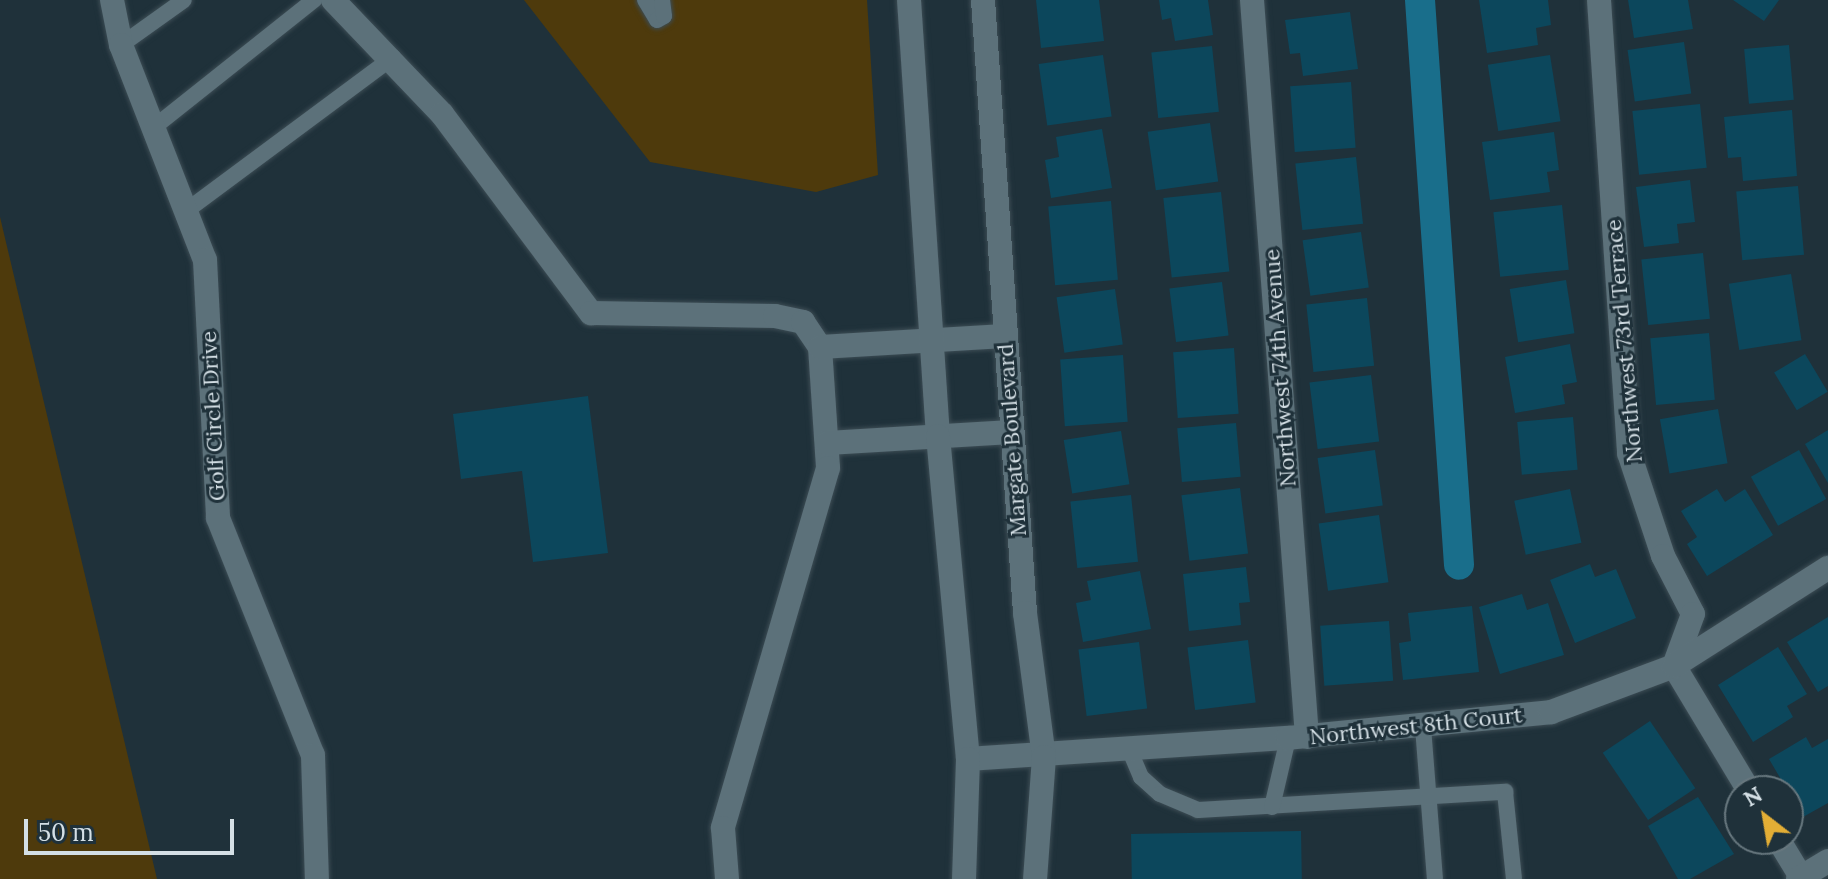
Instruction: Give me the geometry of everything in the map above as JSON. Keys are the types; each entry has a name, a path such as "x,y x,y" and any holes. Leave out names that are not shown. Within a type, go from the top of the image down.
{"street":[{"name":"Golf Circle Drive","path":"112,0 121,45 205,260 218,518 313,755 317,879"},
{"path":"333,0 393,57 442,114 591,313 775,316 803,322 820,347 828,468 723,828 727,879"},
{"path":"909,0 938,436 968,759 964,879"},
{"name":"Margate Boulevard","path":"983,0 1025,613 1044,757 1035,879"},
{"name":"Northwest 74th Avenue","path":"1252,0 1298,738"},
{"name":"Northwest 73rd Terrace","path":"1599,0 1629,453 1663,556 1693,614 1674,666"},
{"path":"820,347 1005,336"},
{"path":"827,443 1012,432"},
{"name":"Northwest 8th Court","path":"968,759 1044,757 1298,738 1551,712 1674,666 1828,568"},
{"path":"1674,666 1739,775"},
{"path":"1787,855 1800,878 1828,861"}],"lane":[{"path":"121,45 184,0"},
{"path":"153,128 314,0"},
{"path":"645,0 657,20 664,16 662,0"},
{"path":"186,211 393,57"},
{"path":"1423,727 1435,879"},
{"path":"1272,807 1298,738"},
{"path":"1130,751 1141,777 1160,794 1198,810 1429,800 1505,792 1514,879"}],"shaded area":[{"path":"524,0 867,0 878,175 816,192 650,162"},
{"path":"0,217 157,879 0,879"}],"building":[{"path":"1036,0 1099,0 1104,41 1041,48"},
{"path":"1159,0 1208,0 1213,35 1175,41 1171,18 1162,20"},
{"path":"1479,0 1548,0 1551,25 1536,28 1538,45 1487,53"},
{"path":"1628,0 1688,0 1693,29 1634,38"},
{"path":"1733,0 1779,0 1764,21"},
{"path":"1350,12 1358,69 1303,76 1300,53 1290,54 1285,20"},
{"path":"1684,42 1691,93 1635,101 1628,50"},
{"path":"1789,45 1794,100 1749,104 1744,49"},
{"path":"1212,46 1219,112 1158,118 1151,52"},
{"path":"1103,55 1112,116 1047,125 1039,64"},
{"path":"1550,55 1560,121 1498,131 1488,65"},
{"path":"1351,82 1356,148 1295,152 1290,86"},
{"path":"1700,104 1707,168 1639,175 1632,111"},
{"path":"1792,110 1797,176 1743,181 1741,157 1728,158 1724,117"},
{"path":"1210,123 1218,181 1156,190 1148,132"},
{"path":"1102,129 1112,188 1051,198 1045,160 1059,157 1056,137"},
{"path":"1554,132 1559,170 1547,172 1550,192 1490,200 1482,142"},
{"path":"1356,157 1363,224 1302,230 1295,163"},
{"path":"1690,180 1695,222 1677,224 1679,243 1644,247 1636,187"},
{"path":"1798,186 1804,255 1742,260 1736,191"},
{"path":"1221,192 1229,272 1172,278 1163,198"},
{"path":"1111,201 1118,280 1055,285 1048,206"},
{"path":"1562,205 1569,270 1500,277 1493,212"},
{"path":"1361,232 1369,287 1310,296 1303,240"},
{"path":"1703,253 1710,319 1648,325 1641,259"},
{"path":"1791,274 1801,340 1739,350 1729,284"},
{"path":"1566,280 1574,333 1518,342 1510,289"},
{"path":"1222,282 1229,336 1176,342 1169,288"},
{"path":"1115,289 1123,344 1064,353 1057,297"},
{"path":"1367,298 1374,366 1313,372 1306,304"},
{"path":"1709,333 1715,400 1656,405 1650,338"},
{"path":"1570,344 1577,382 1562,385 1565,404 1515,413 1505,357"},
{"path":"1234,348 1239,414 1178,418 1173,352"},
{"path":"1805,354 1828,392 1797,410 1774,373"},
{"path":"1123,355 1128,422 1065,426 1060,359"},
{"path":"1371,375 1379,442 1318,449 1309,383"},
{"path":"588,396 608,553 533,562 522,471 461,479 453,414"},
{"path":"1718,409 1728,463 1669,473 1660,419"},
{"path":"1573,417 1578,470 1522,475 1517,422"},
{"path":"1236,423 1241,477 1182,482 1177,428"},
{"path":"1828,430 1828,483 1805,444"},
{"path":"1121,431 1129,484 1072,493 1064,440"},
{"path":"1375,450 1383,505 1325,514 1318,458"},
{"path":"1799,450 1826,499 1778,526 1751,477"},
{"path":"1240,488 1248,554 1189,561 1181,495"},
{"path":"1570,489 1581,543 1526,555 1514,501"},
{"path":"1717,489 1725,502 1745,489 1773,535 1707,576 1687,544 1697,537 1681,511"},
{"path":"1131,495 1138,562 1077,568 1070,501"},
{"path":"1379,515 1388,582 1328,591 1319,523"},
{"path":"1590,564 1595,577 1616,569 1636,618 1575,643 1550,580"},
{"path":"1246,567 1250,602 1239,603 1241,625 1189,631 1183,574"},
{"path":"1140,571 1151,629 1083,642 1076,603 1091,600 1087,581"},
{"path":"1522,594 1527,610 1548,603 1564,655 1500,674 1479,607"},
{"path":"1472,606 1479,672 1403,680 1399,643 1411,641 1408,613"},
{"path":"1828,617 1828,686 1818,692 1787,642"},
{"path":"1389,621 1393,681 1324,686 1320,626"},
{"path":"1248,640 1256,703 1195,710 1187,647"},
{"path":"1139,642 1147,709 1087,716 1078,649"},
{"path":"1778,647 1807,694 1787,706 1793,717 1753,742 1718,685"},
{"path":"1650,721 1695,788 1648,820 1603,753"},
{"path":"1806,737 1812,748 1828,739 1828,803 1804,816 1804,775 1778,775 1769,759"},
{"path":"1698,797 1724,838 1724,855 1732,855 1690,879 1678,879 1648,826"},
{"path":"1301,831 1302,879 1132,879 1131,834"}],"waterway":[{"path":"1420,0 1459,565"}]}
